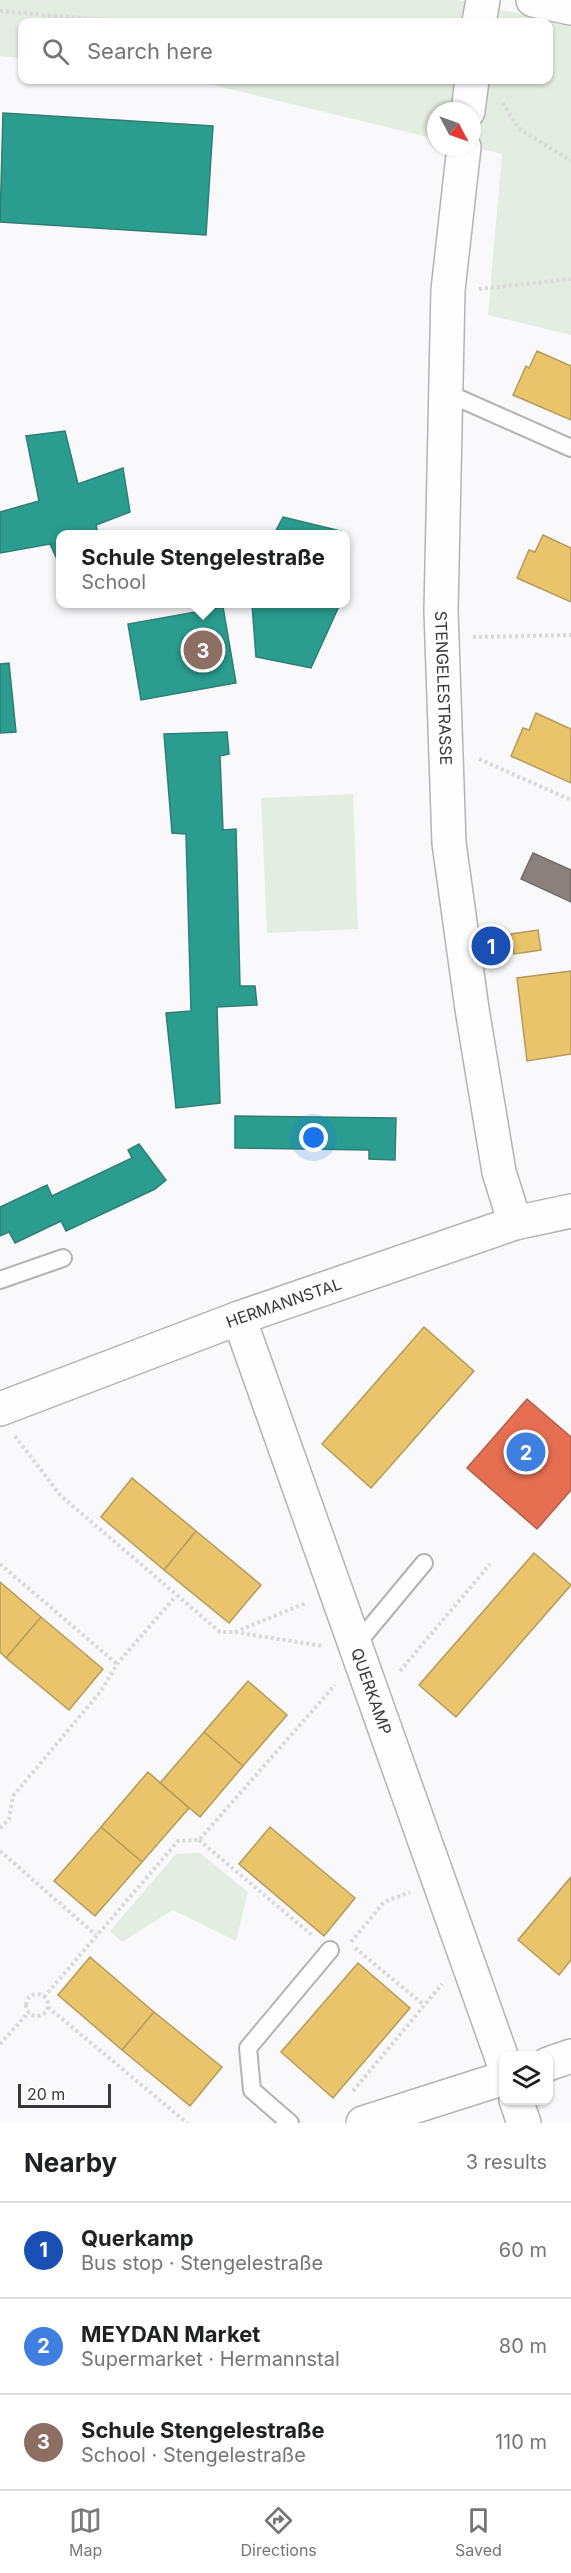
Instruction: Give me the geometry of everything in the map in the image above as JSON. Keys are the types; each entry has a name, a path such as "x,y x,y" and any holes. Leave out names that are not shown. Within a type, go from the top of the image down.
{"street":[{"path":"480,18 483,0"},
{"path":"532,0 571,8"},
{"path":"469,102 471,84"},
{"name":"STENGELESTRASSE","path":"463,156 448,290 442,637 449,843 472,1009 499,1172 515,1223"},
{"name":"HERMANNSTAL","path":"7,1422 239,1318 515,1223 571,1211"},
{"name":"QUERKAMP","path":"239,1318 499,2051"},
{"path":"553,2063 571,2056"},
{"path":"354,2111 499,2079"},
{"path":"518,2105 524,2123"}],"lane":[{"path":"447,393 571,448"},
{"path":"0,1280 63,1258"},
{"path":"357,1651 424,1563"},
{"path":"290,2123 252,2090 248,2048 330,1950"}],"path":[{"path":"0,11 80,18"},
{"path":"500,99 518,128 571,161"},
{"path":"448,290 496,289 571,279"},
{"path":"442,637 571,635"},
{"path":"446,744 571,800"},
{"path":"7,1422 60,1495 220,1632 234,1632 357,1651"},
{"path":"0,1564 117,1664"},
{"path":"375,1701 490,1564"},
{"path":"234,1632 336,1591"},
{"path":"0,1828 9,1819 13,1796 101,1691 117,1664 176,1596"},
{"path":"199,1840 357,1651"},
{"path":"44,1997 178,1841 199,1840 330,1950"},
{"path":"0,1851 96,1935"},
{"path":"424,2005 350,1944 384,1902 439,1881"},
{"path":"354,2111 424,2005 465,1955"},
{"path":"44,1997 30,1996 26,2006 29,2013 38,2016 48,2007"},
{"path":"44,1997 48,2007 186,2123"},
{"path":"0,2044 29,2013"}],"shaded area":[{"path":"0,0 458,0 539,18 18,18 18,58 0,56"},
{"path":"553,21 571,25 571,335 488,315 502,154 481,149 481,102 427,102 427,137 209,84 553,84"},
{"path":"353,794 358,929 267,933 261,798"},
{"path":"200,1853 248,1892 236,1941 173,1910 122,1942 110,1931 176,1854"}],"building: Homes":[{"path":"537,351 571,366 571,420 513,395 526,366 529,368"},
{"path":"543,535 571,548 571,602 517,578 529,550 535,552"},
{"path":"536,713 571,729 571,783 511,756 523,728 529,730"},
{"path":"538,930 541,950 514,954 511,934"},
{"path":"571,971 571,1054 527,1061 517,978"},
{"path":"424,1327 474,1371 371,1488 322,1444"},
{"path":"132,1478 196,1531 164,1570 101,1517"},
{"path":"196,1531 261,1585 229,1623 164,1570"},
{"path":"534,1553 571,1585 456,1717 419,1685"},
{"path":"0,1582 41,1617 6,1658 0,1652"},
{"path":"41,1617 103,1669 69,1710 6,1658"},
{"path":"248,1681 287,1715 243,1766 204,1732"},
{"path":"204,1732 243,1766 200,1817 160,1783"},
{"path":"148,1772 189,1808 142,1862 101,1827"},
{"path":"101,1827 142,1862 95,1916 54,1881"},
{"path":"270,1827 355,1898 324,1936 239,1864"},
{"path":"571,1877 571,1960 559,1975 518,1940"},
{"path":"90,1957 154,2012 122,2050 58,1995"},
{"path":"358,1963 410,2008 333,2098 281,2052"},
{"path":"154,2012 222,2067 190,2106 122,2050"}],"building: Shops":[{"path":"527,1399 571,1437 571,1490 537,1529 467,1468"}],"building: Schools":[{"path":"3,113 213,126 206,235 0,222"},
{"path":"65,431 78,484 123,468 130,512 96,525 97,530 56,530 56,557 50,544 0,553 0,512 39,501 26,436"},
{"path":"283,517 337,530 276,530"},
{"path":"223,608 236,683 141,700 128,624"},
{"path":"252,608 338,608 311,668 256,657"},
{"path":"9,663 16,732 0,733 0,664"},
{"path":"227,732 229,754 220,756 223,830 236,829 240,986 255,986 257,1005 217,1007 220,1103 176,1108 166,1013 191,1011 186,834 172,833 164,734"},
{"path":"235,1116 396,1118 395,1160 369,1159 369,1150 235,1148"},
{"path":"139,1144 166,1180 155,1189 66,1231 61,1221 15,1243 9,1232 0,1236 0,1207 47,1185 52,1196 132,1158 128,1150"}],"building: Industry":[{"path":"533,853 571,870 571,902 521,879"}],"place":[{"name":"Schule Stengelestraße","path":"203,650"},
{"name":"Querkamp","path":"491,946"},
{"name":"MEYDAN Market","path":"526,1452"}]}
